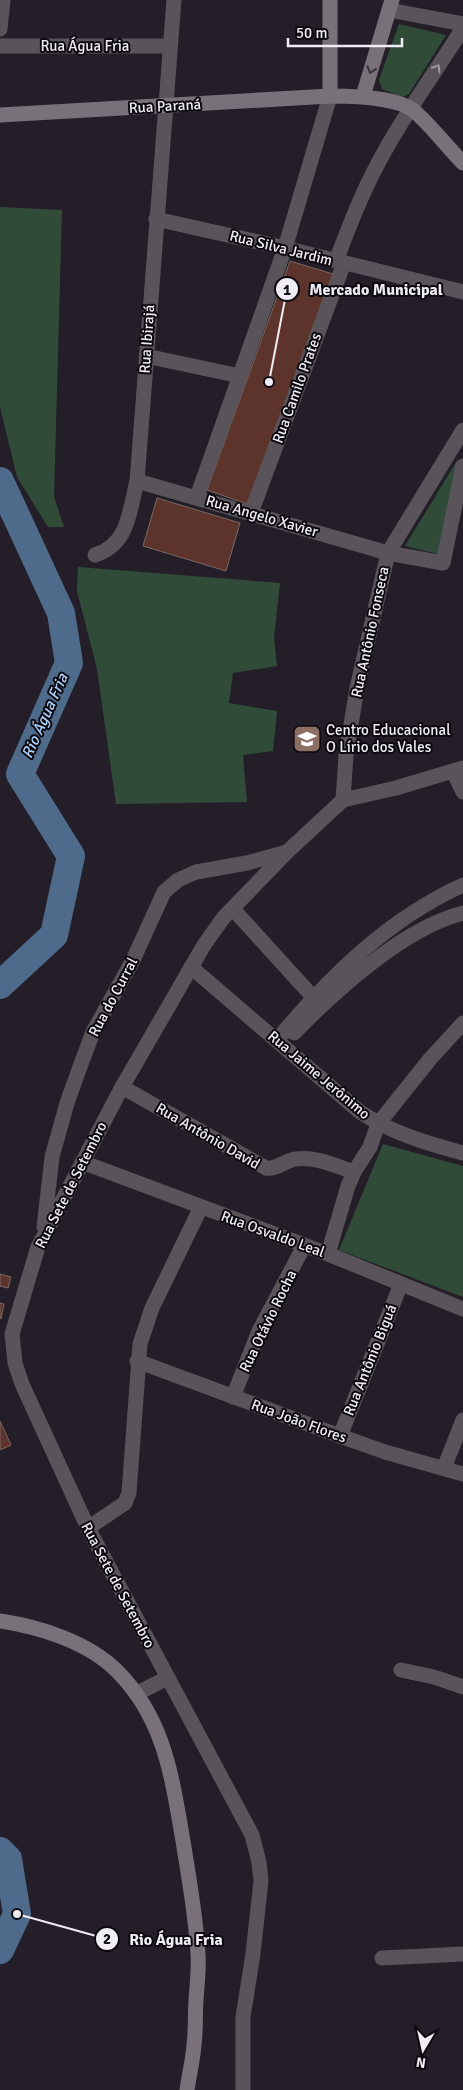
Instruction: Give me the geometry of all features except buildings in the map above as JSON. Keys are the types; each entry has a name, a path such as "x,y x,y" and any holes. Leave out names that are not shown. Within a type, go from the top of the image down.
{"street":[{"path":"0,29 3,0"},
{"name":"Rua Ibirajá","path":"95,555 108,550 118,542 123,532 137,481 164,106 174,0"},
{"path":"196,497 285,248 330,96 330,0"},
{"path":"363,96 390,5 463,26"},
{"name":"Rua Camilo Prates","path":"251,513 340,262 356,210 373,174 463,26"},
{"name":"Rua Água Fria","path":"0,46 169,46"},
{"name":"Rua Paraná","path":"0,115 330,96 363,96 388,101 412,109"},
{"path":"412,109 463,163"},
{"name":"Rua Silva Jardim","path":"156,219 285,248 463,292"},
{"path":"146,356 240,376"},
{"name":"Rua Antônio Fonseca","path":"344,800 346,755 356,688 388,553 463,430"},
{"name":"Rua Angelo Xavier","path":"137,481 388,553 442,563 463,466"},
{"path":"344,800 396,788 458,770 463,792"},
{"name":"Rua Sete de Setembro","path":"243,2090 243,2018 259,1904 259,1862 252,1835 88,1528 22,1384 12,1347 12,1334 30,1270 44,1233 122,1087 191,967 224,917 234,909 287,852 344,800"},
{"name":"Rua do Curral","path":"44,1233 52,1157 80,1064 93,1032 134,960 164,892 178,880 196,872 247,863 287,852"},
{"path":"280,1042 312,997 355,957 394,926 442,895 463,885"},
{"path":"234,909 312,997"},
{"path":"280,1042 362,970 431,924 463,913"},
{"name":"Rua Jaime Jerônimo","path":"191,967 280,1042 346,1102 378,1124 420,1141 463,1153"},
{"path":"328,1254 354,1172 370,1147 378,1124 430,1059 463,1023"},
{"name":"Rua Antônio David","path":"122,1087 266,1168 273,1169 294,1159 305,1158 354,1172"},
{"name":"Rua Osvaldo Leal","path":"82,1162 328,1254 463,1309"},
{"path":"88,1528 125,1504 129,1493 132,1473 137,1361 140,1344 150,1314 201,1207"},
{"name":"Rua Otávio Rocha","path":"233,1397 259,1331 304,1246"},
{"name":"Rua Antônio Biguá","path":"340,1436 401,1284"},
{"name":"Rua João Flores","path":"137,1361 384,1452 463,1474"},
{"path":"444,1468 463,1420"},
{"path":"0,1621 21,1624 78,1645 100,1657 116,1670 147,1708 159,1735 170,1768 194,1914 198,1956 194,2046 187,2090"},
{"path":"401,1670 434,1677 463,1688"},
{"path":"136,1694 167,1678"},
{"path":"382,1958 463,1954"}],"green space":[{"path":"399,24 446,35 409,94 402,97 382,89 379,80"},
{"path":"0,207 62,210 54,497 64,527 48,527 17,477 0,407"},
{"path":"458,459 438,554 405,546"},
{"path":"78,567 280,583 274,637 277,666 233,673 229,703 277,711 273,751 243,755 247,802 116,804 97,669 77,591"},
{"path":"383,1144 463,1166 463,1297 339,1250"}],"waterway":[{"name":"Rio Água Fria","path":"0,481 61,613 69,663 20,774 71,856 54,935 0,985"},
{"name":"Rio Água Fria","path":"0,1851 8,1859 17,1914 0,1950"}],"place":[{"name":"Mercado Municipal","path":"269,382"},
{"name":"Centro Educacional O Lírio dos Vales","path":"307,739"},
{"name":"Rio Água Fria","path":"17,1914"}]}
